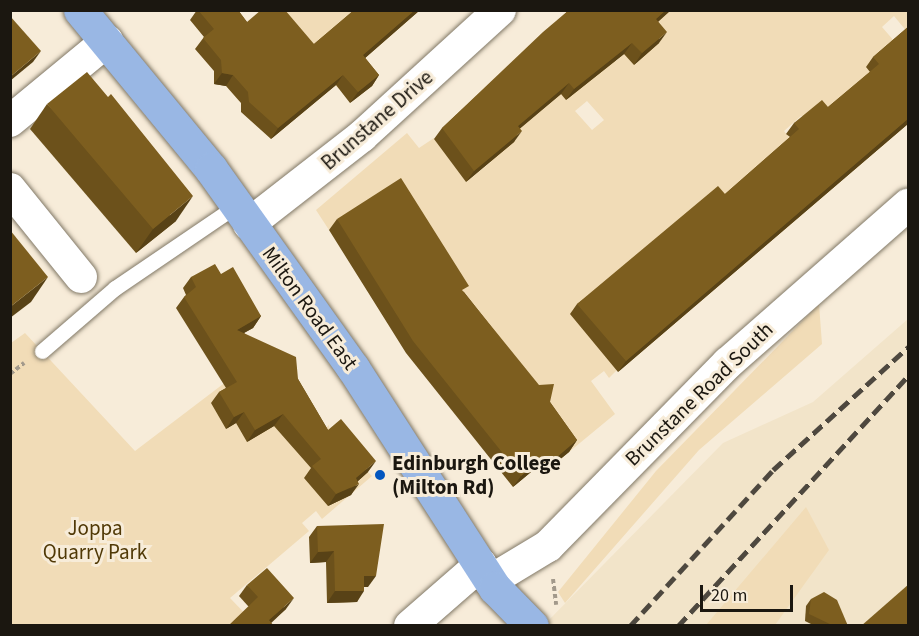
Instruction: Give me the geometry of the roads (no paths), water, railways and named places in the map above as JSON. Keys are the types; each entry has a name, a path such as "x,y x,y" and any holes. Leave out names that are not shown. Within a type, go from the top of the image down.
{"main road":[{"name":"Milton Road East","path":"80,10 107,40 243,215 353,368 489,578 532,625"},
{"name":"Milton Road East","path":"489,578 507,626"}],"street":[{"name":"Brunstane Drive","path":"243,215 362,136 500,10"},
{"path":"10,121 107,40"},
{"path":"10,189 81,277"},
{"name":"Brunstane Road South","path":"410,626 489,578 548,546 728,363 909,205"}],"lane":[{"path":"42,351 115,288 243,215"}],"railway":[{"path":"630,626 773,470 908,347"},
{"path":"678,626 908,376"}],"place":[{"name":"Edinburgh College (Milton Rd)","path":"380,475"}],"park label":[{"name":"Joppa Quarry Park","path":"95,540"}]}
